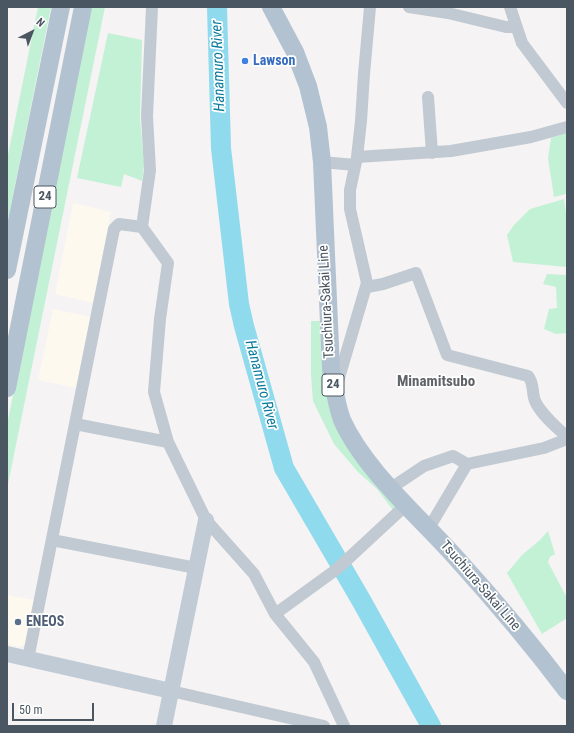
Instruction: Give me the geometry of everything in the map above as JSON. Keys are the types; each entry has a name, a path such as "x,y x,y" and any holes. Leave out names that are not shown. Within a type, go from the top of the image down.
{"main road":[{"name":"24","path":"7,270 61,7"},
{"name":"24","path":"7,388 83,7"},
{"name":"Tsuchiura-Sakai Line","path":"271,7 295,52 308,86 318,127 322,162 331,369 334,392 342,419 349,433 375,470 429,528 496,604 567,691"}],"street":[{"path":"152,7 147,116 150,170 142,227 168,263 160,319 154,392 168,442 206,520 254,574 275,614 314,662 344,726"},
{"path":"334,392 339,380 366,287 366,278 350,209 350,190 356,161 361,121 370,7"},
{"path":"409,7 448,12 506,27 516,26"},
{"path":"510,7 522,43 567,103"},
{"path":"428,97 432,153"},
{"path":"322,162 356,161 452,151 531,136 567,127"},
{"path":"28,659 114,229 119,224 142,227"},
{"path":"366,287 383,284 416,273 448,356 528,376 531,380 535,402 544,414 567,438 544,448 467,464 429,528"},
{"path":"75,424 168,442"},
{"path":"391,488 424,466 453,456 459,458 467,464"},
{"path":"275,614 341,566 406,505"},
{"path":"164,726 206,520"},
{"path":"52,540 196,568"},
{"path":"7,654 171,691 282,721 324,726"}],"shaded area":[{"path":"73,203 111,212 93,303 55,294"},
{"path":"53,309 91,317 76,388 38,380"},
{"name":"ENEOS","path":"7,595 34,600 25,644 20,647 7,644"}],"green space":[{"path":"38,7 51,7 7,225 7,160"},
{"path":"91,7 105,7 7,489 7,425"},
{"path":"108,33 142,40 140,118 144,165 142,181 124,174 121,187 77,178"},
{"path":"567,133 566,194 554,197 548,158 551,138"},
{"path":"564,199 567,221 567,267 513,262 507,235 514,225 530,209"},
{"path":"547,274 567,275 567,333 556,334 544,329 549,309 557,308 556,287 543,284"},
{"path":"311,321 322,321 326,383 397,506 393,510 377,489 358,472 334,444 313,401 311,375"},
{"path":"548,531 555,554 550,557 548,562 567,598 567,618 542,634 507,573 522,555"}],"waterway":[{"name":"Hanamuro River","path":"217,7 221,148 239,304 284,468 361,600 431,726"}],"place":[{"name":"Lawson","path":"245,61"},
{"name":"ENEOS","path":"18,622"}],"district":[{"name":"Minamitsubo","path":"436,382"}]}
